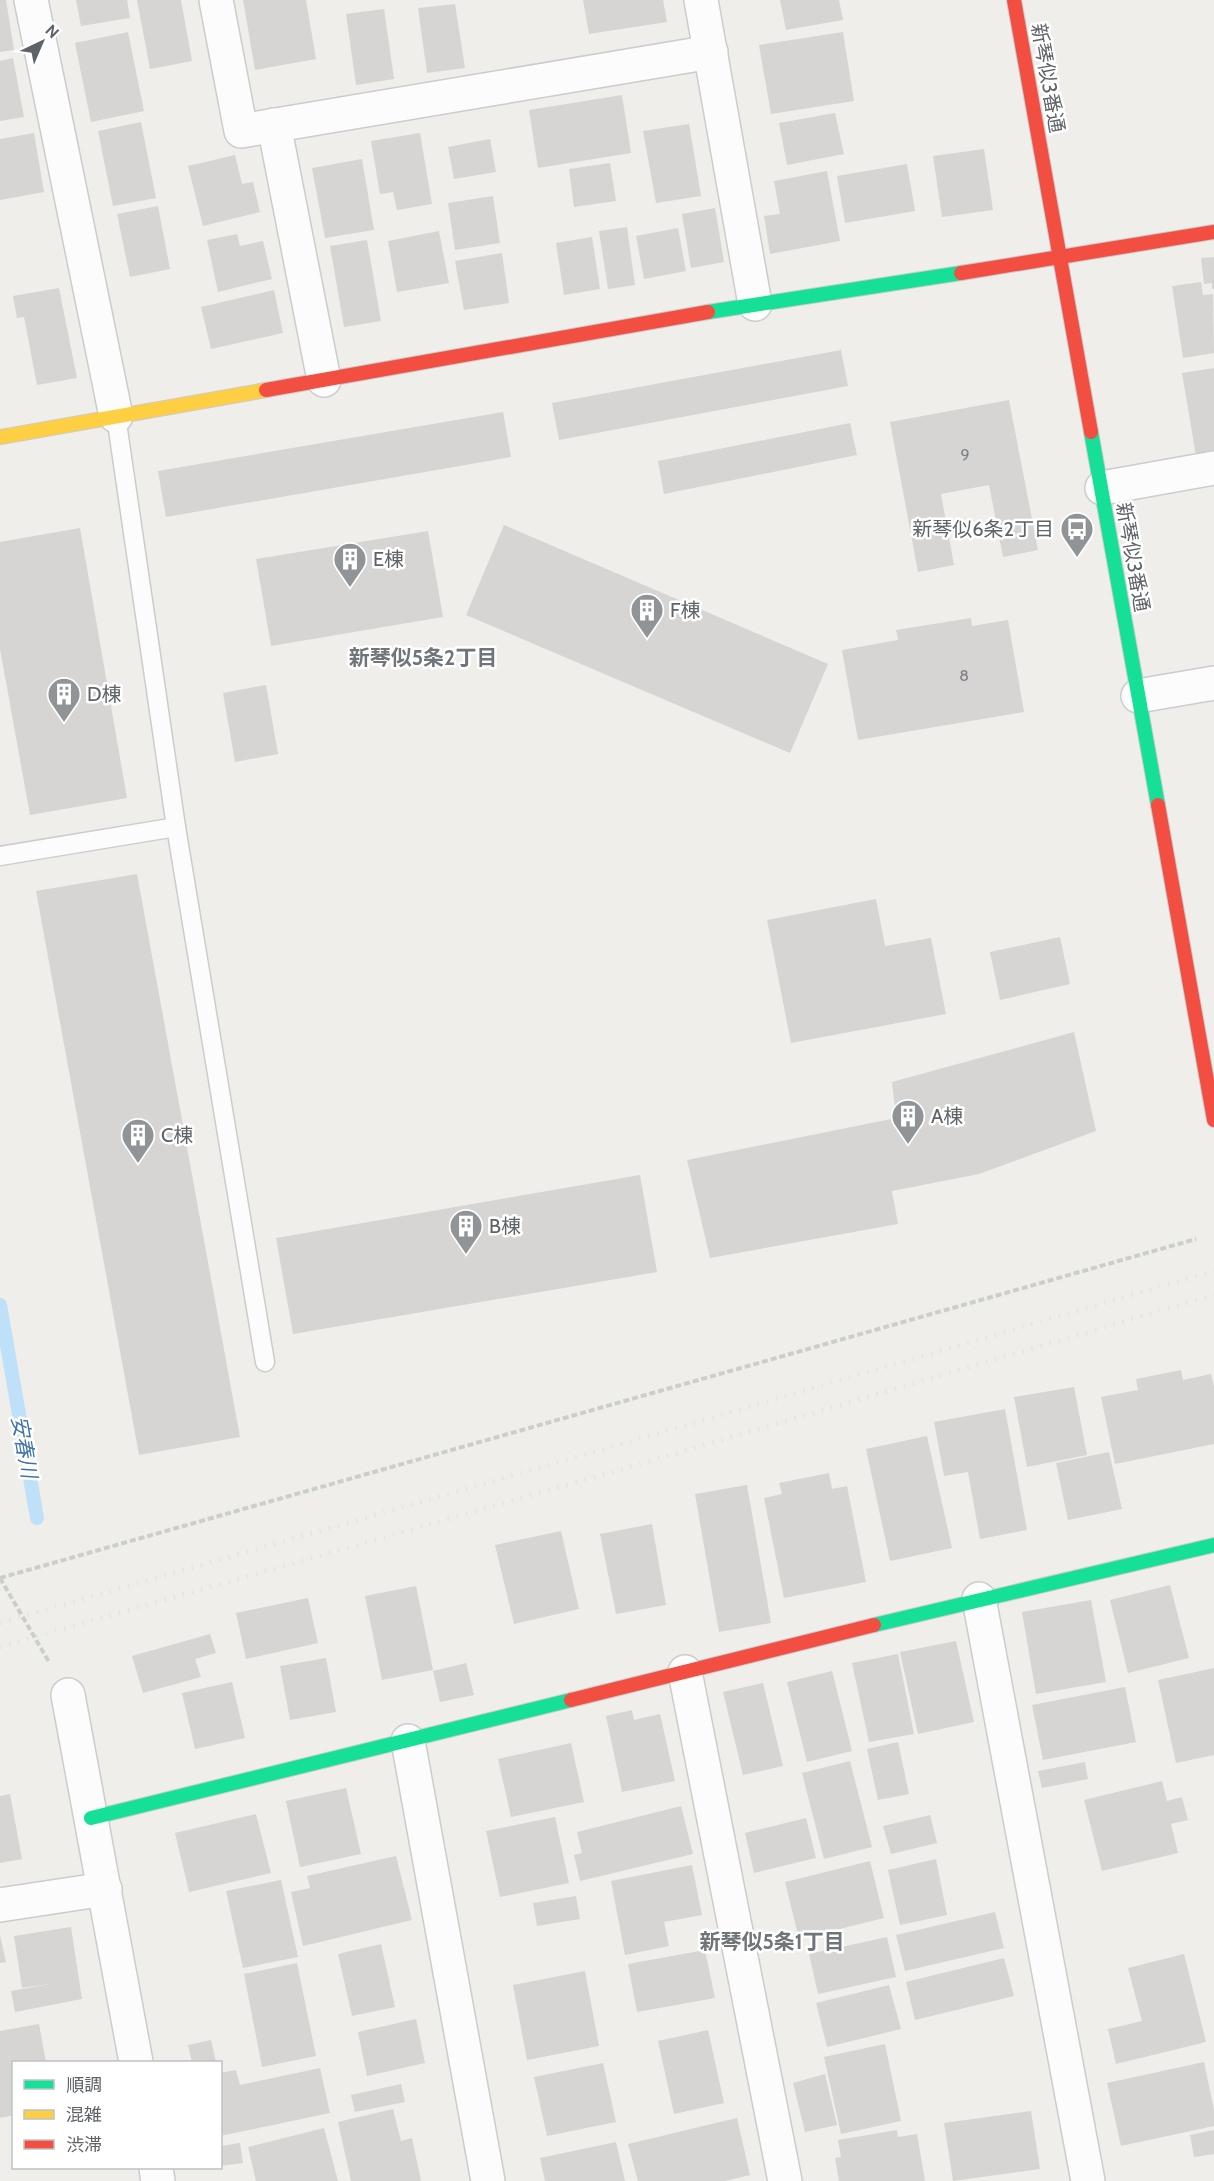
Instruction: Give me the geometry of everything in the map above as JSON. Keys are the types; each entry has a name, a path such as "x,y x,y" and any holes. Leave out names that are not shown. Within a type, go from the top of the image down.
{"street":[{"path":"31,0 116,416"},
{"path":"216,0 241,131 711,52"},
{"path":"701,0 755,304"},
{"name":"新琴似3番通","path":"1014,0 1214,1120"},
{"path":"274,125 324,380"},
{"path":"0,437 755,304 1061,258 1214,231"},
{"path":"1102,488 1214,468"},
{"path":"1138,696 1214,683"},
{"path":"91,1818 980,1599 1214,1545"},
{"path":"980,1599 1088,2181"},
{"path":"685,1672 785,2181"},
{"path":"68,1695 136,2061"},
{"path":"408,1740 488,2181"},
{"path":"0,1905 105,1889"}],"lane":[{"path":"116,416 176,826 265,1362"},
{"path":"0,856 176,826"}],"path":[{"path":"68,1695 0,1577 1196,1239"}],"building":[{"path":"0,0 6,0 14,50 0,52"},
{"path":"76,0 127,0 130,18 81,26"},
{"path":"137,0 181,0 192,61 150,69"},
{"path":"243,0 306,0 316,59 255,70"},
{"path":"583,0 663,0 667,22 589,34"},
{"path":"780,0 839,0 843,20 786,30"},
{"path":"455,4 465,68 427,73 418,8"},
{"path":"384,9 394,79 356,85 346,14"},
{"path":"128,32 144,111 91,122 75,43"},
{"path":"843,32 854,101 771,114 759,45"},
{"path":"13,58 24,117 0,121 0,61"},
{"path":"622,95 631,153 538,168 529,110"},
{"path":"835,113 844,154 787,165 779,123"},
{"path":"141,122 156,198 113,206 98,131"},
{"path":"689,124 701,196 656,203 643,131"},
{"path":"34,133 44,192 0,200 0,139"},
{"path":"420,133 432,204 397,210 393,192 380,194 371,141"},
{"path":"490,139 496,172 454,179 448,147"},
{"path":"984,149 993,210 942,217 933,156"},
{"path":"235,155 242,184 253,182 260,212 203,226 188,166"},
{"path":"362,159 374,230 325,238 312,168"},
{"path":"610,163 616,201 574,207 569,169"},
{"path":"907,164 915,211 845,223 837,176"},
{"path":"827,171 840,241 770,254 764,216 780,214 774,181"},
{"path":"493,196 500,243 455,250 448,203"},
{"path":"158,206 170,269 130,277 117,214"},
{"path":"715,208 724,262 691,268 682,214"},
{"path":"627,227 635,285 608,289 599,231"},
{"path":"678,228 686,271 644,279 636,236"},
{"path":"439,231 449,283 397,292 388,241"},
{"path":"237,234 240,246 263,241 272,279 218,292 207,240"},
{"path":"592,237 600,289 564,295 556,243"},
{"path":"367,240 381,321 344,327 330,246"},
{"path":"502,253 509,303 464,310 455,261"},
{"path":"1214,257 1214,289 1212,289 1212,283 1204,284 1201,258"},
{"path":"1201,282 1203,295 1213,294 1214,353 1183,358 1172,286"},
{"path":"59,288 77,378 37,385 24,317 17,318 13,296"},
{"path":"274,290 283,333 211,349 201,307"},
{"path":"841,350 848,386 559,440 552,403"},
{"path":"1214,368 1214,453 1196,456 1182,373"},
{"path":"1009,400 1038,550 1003,557 989,485 941,494 954,565 918,572 890,422"},
{"path":"503,412 511,457 166,517 158,471"},
{"path":"850,423 857,455 664,494 658,461"},
{"name":"F棟","path":"504,525 828,664 790,753 466,615"},
{"name":"D棟","path":"80,528 127,798 30,815 0,649 0,542"},
{"name":"E棟","path":"428,531 443,617 271,646 256,559"},
{"path":"971,618 972,626 1008,620 1024,712 858,740 842,650 898,640 896,630"},
{"path":"266,685 278,754 235,762 223,693"},
{"name":"C棟","path":"137,874 240,1437 139,1455 36,891"},
{"path":"876,899 885,946 931,938 946,1014 791,1043 767,920"},
{"path":"1060,937 1070,984 1000,1000 990,952"},
{"name":"A棟","path":"1074,1032 1096,1131 979,1174 892,1191 898,1224 710,1258 687,1160 896,1118 892,1082"},
{"name":"B棟","path":"640,1175 657,1272 293,1334 276,1238"},
{"path":"1181,1370 1183,1380 1211,1374 1214,1387 1214,1444 1115,1464 1101,1397 1138,1390 1136,1379"},
{"path":"1074,1387 1087,1455 1027,1467 1014,1397"},
{"path":"1005,1409 1027,1530 980,1539 968,1472 944,1476 934,1422"},
{"path":"927,1436 952,1548 890,1561 866,1449"},
{"path":"1109,1452 1122,1509 1068,1520 1056,1463"},
{"path":"829,1473 832,1489 847,1486 866,1582 784,1598 764,1498 782,1494 779,1483"},
{"path":"747,1485 771,1623 719,1632 695,1494"},
{"path":"652,1524 666,1605 616,1614 600,1534"},
{"path":"561,1531 579,1609 514,1624 495,1545"},
{"path":"1170,1585 1189,1658 1128,1673 1110,1600"},
{"path":"416,1586 433,1670 382,1680 365,1596"},
{"path":"308,1598 318,1643 246,1659 236,1613"},
{"path":"1091,1600 1106,1682 1036,1694 1022,1612"},
{"path":"210,1634 216,1653 195,1659 201,1677 143,1693 132,1656"},
{"path":"956,1641 974,1722 918,1734 900,1652"},
{"path":"898,1654 914,1734 869,1742 852,1663"},
{"path":"326,1658 336,1712 290,1720 280,1666"},
{"path":"466,1663 474,1695 440,1702 433,1671"},
{"path":"1214,1668 1214,1755 1176,1763 1158,1680"},
{"path":"832,1671 852,1751 807,1762 787,1682"},
{"path":"232,1682 245,1738 195,1749 182,1693"},
{"path":"763,1683 783,1766 743,1775 723,1692"},
{"path":"1125,1687 1136,1742 1043,1760 1032,1705"},
{"path":"632,1710 634,1720 660,1714 675,1781 622,1792 606,1716"},
{"path":"898,1742 909,1794 878,1800 867,1749"},
{"path":"571,1743 584,1802 511,1817 498,1759"},
{"path":"850,1761 872,1847 824,1859 802,1773"},
{"path":"1085,1762 1088,1779 1042,1788 1038,1771"},
{"path":"1162,1781 1167,1801 1182,1797 1188,1820 1171,1824 1178,1853 1102,1871 1084,1800"},
{"path":"346,1788 361,1854 300,1867 286,1801"},
{"path":"10,1794 22,1859 0,1863 0,1796"},
{"path":"681,1806 693,1854 580,1881 574,1855 582,1853 577,1832"},
{"path":"256,1814 271,1873 189,1892 175,1833"},
{"path":"930,1815 937,1843 891,1854 883,1826"},
{"path":"555,1817 569,1883 500,1897 486,1831"},
{"path":"806,1818 816,1858 754,1873 745,1833"},
{"path":"396,1856 412,1920 303,1946 291,1892 310,1888 307,1876"},
{"path":"936,1859 947,1915 900,1925 888,1870"},
{"path":"870,1861 884,1918 799,1939 785,1882"},
{"path":"692,1865 702,1915 664,1922 669,1946 625,1955 611,1881"},
{"path":"281,1880 298,1957 243,1968 226,1891"},
{"path":"576,1896 580,1919 537,1926 533,1903"},
{"path":"995,1912 1004,1948 905,1971 896,1935"},
{"path":"71,1927 82,1999 15,2012 11,1991 50,1984 22,1988 14,1936"},
{"path":"0,1935 6,1962 0,1963"},
{"path":"887,1937 896,1977 818,1994 809,1954"},
{"path":"381,1944 395,2007 352,2016 338,1954"},
{"path":"705,1950 715,1998 637,2012 628,1964"},
{"path":"1184,1954 1206,2042 1116,2064 1108,2029 1142,2021 1128,1968"},
{"path":"1004,1958 1014,1996 915,2020 906,1982"},
{"path":"297,1963 316,2056 262,2067 244,1974"},
{"path":"585,1971 599,2046 527,2060 513,1985"},
{"path":"889,1985 901,2029 827,2047 816,2003"},
{"path":"416,2019 425,2063 367,2076 358,2032"},
{"path":"39,2024 46,2061 12,2061 12,2115 0,2118 0,2031"},
{"path":"708,2030 724,2103 674,2114 658,2041"},
{"path":"211,2040 216,2061 192,2061 188,2045"},
{"path":"885,2044 901,2121 841,2134 824,2057"},
{"path":"1204,2062 1214,2110 1214,2126 1121,2146 1107,2083"},
{"path":"603,2063 616,2122 547,2136 534,2077"},
{"path":"320,2068 330,2113 222,2136 222,2073 236,2070 240,2085"},
{"path":"825,2074 837,2125 805,2132 793,2083"},
{"path":"401,2084 405,2102 355,2112 351,2095"},
{"path":"393,2109 401,2141 412,2138 421,2181 351,2181 338,2122"},
{"path":"1031,2111 1040,2169 953,2181 944,2123"},
{"path":"737,2118 750,2175 725,2181 638,2181 628,2144"},
{"path":"324,2128 338,2181 256,2181 248,2147"},
{"path":"897,2130 898,2137 917,2134 925,2181 839,2181 835,2158 841,2157 838,2140"},
{"path":"1214,2130 1214,2154 1194,2157 1190,2135"},
{"path":"616,2142 625,2181 545,2181 540,2158"},
{"path":"240,2143 243,2163 222,2166 222,2146"}],"waterway":[{"name":"安春川","path":"0,1305 37,1518"}],"railway":[{"path":"0,1623 1214,1271"},
{"path":"0,1647 637,1465 1214,1295"}],"traffic: fast":[{"path":"708,312 961,273"},
{"path":"1091,432 1158,805"},
{"path":"874,1625 1214,1545"},
{"path":"91,1818 571,1700"}],"traffic: slow":[{"path":"0,437 266,390"}],"traffic: jam":[{"path":"1014,0 1091,432"},
{"path":"961,273 1214,232"},
{"path":"266,390 708,312"},
{"path":"1158,805 1214,1120"},
{"path":"571,1700 874,1625"}],"place":[{"name":"新琴似6条2丁目","path":"1077,558"},
{"name":"E棟","path":"350,588"},
{"name":"F棟","path":"647,639"},
{"name":"D棟","path":"64,723"},
{"name":"A棟","path":"908,1145"},
{"name":"C棟","path":"138,1164"},
{"name":"B棟","path":"466,1255"}],"district":[{"name":"新琴似5条2丁目","path":"423,658"},
{"name":"新琴似5条1丁目","path":"772,1942"}]}
